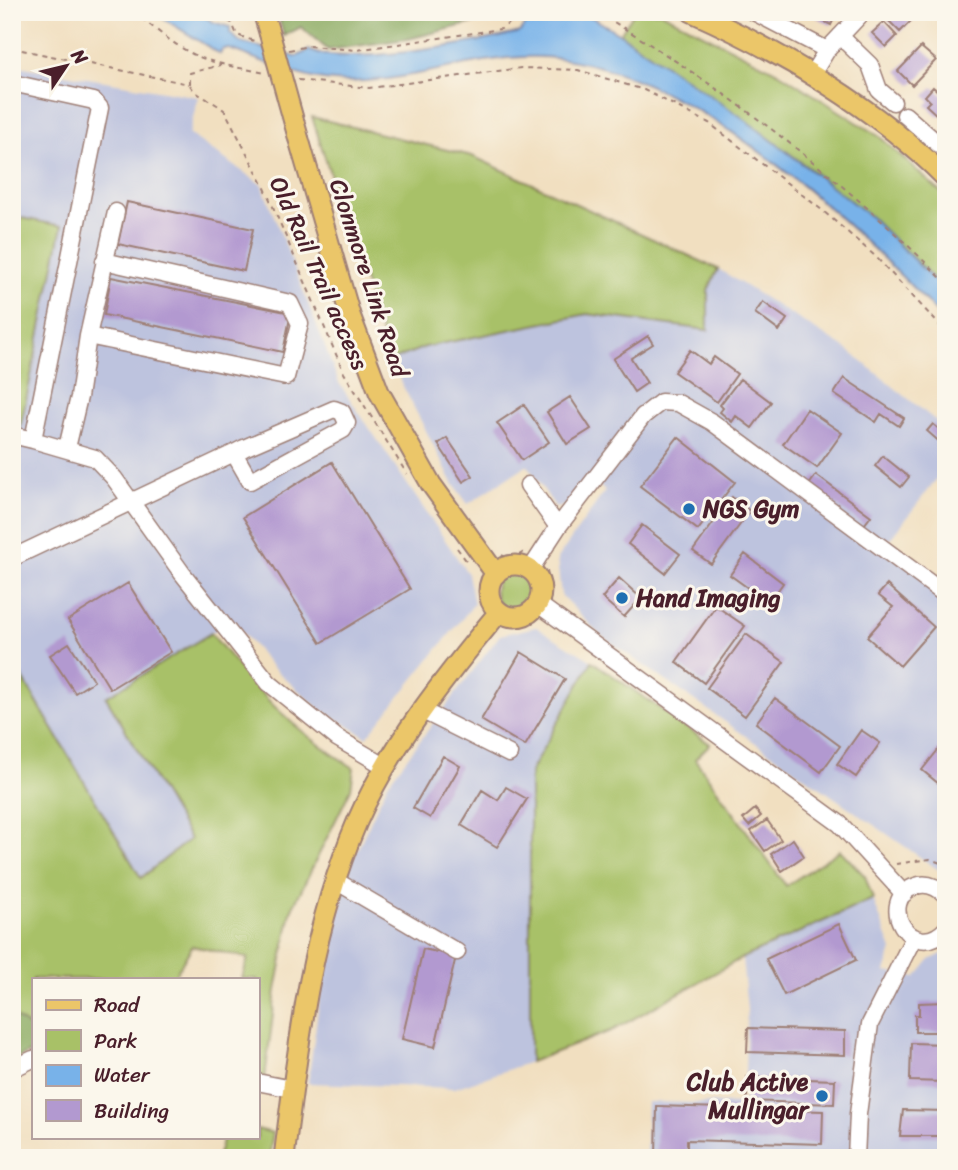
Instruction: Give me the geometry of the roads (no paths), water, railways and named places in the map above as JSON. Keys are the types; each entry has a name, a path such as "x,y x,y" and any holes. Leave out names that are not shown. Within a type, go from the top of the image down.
{"main road":[{"name":"Clonmore Link Road","path":"263,12 268,38 350,315 379,392 431,484 494,577"},
{"path":"692,12 733,31 811,76 894,132 946,178"},
{"path":"516,565 530,570 541,590 538,604 524,616 507,616 499,612 490,598 494,577 516,565"},
{"path":"284,1158 292,1089 312,970 336,881 357,823 386,767 423,712 499,612"}],"street":[{"path":"754,12 827,50"},
{"path":"811,76 827,50 863,12"},
{"path":"840,36 870,65 879,90 892,102"},
{"path":"12,83 94,101 100,108 33,440"},
{"path":"905,115 946,151"},
{"path":"67,448 79,397 88,336 116,212"},
{"path":"88,336 286,377 300,324 290,303 104,261"},
{"path":"530,570 558,527 643,416 661,402 678,403 712,422 946,595"},
{"path":"12,558 129,500 234,453 334,409 342,412 347,423 343,430 250,481 234,453"},
{"path":"12,435 67,448 95,458 114,478 269,683 337,738 386,767"},
{"path":"528,485 558,527"},
{"path":"538,604 840,824 904,894"},
{"path":"423,712 509,754"},
{"path":"336,881 457,952"},
{"path":"944,887 917,886 904,894 897,909 901,926 914,937 930,939 946,929"},
{"path":"856,1158 858,1114 870,1024 914,937"},
{"path":"12,1069 32,1059"},
{"path":"259,1082 292,1089"}],"water":[{"path":"153,12 197,12 213,22 230,27 230,33 240,42 296,57 309,50 326,55 350,56 445,47 520,32 526,24 527,12 583,12 743,118 871,217 946,292 946,322 860,236 810,191 699,111 640,81 582,62 525,57 374,80 324,80 289,71 229,49 223,49 220,54"}],"place":[{"name":"NGS Gym","path":"689,509"},
{"name":"Hand Imaging","path":"622,598"},
{"name":"Club Active Mullingar","path":"822,1096"}]}
